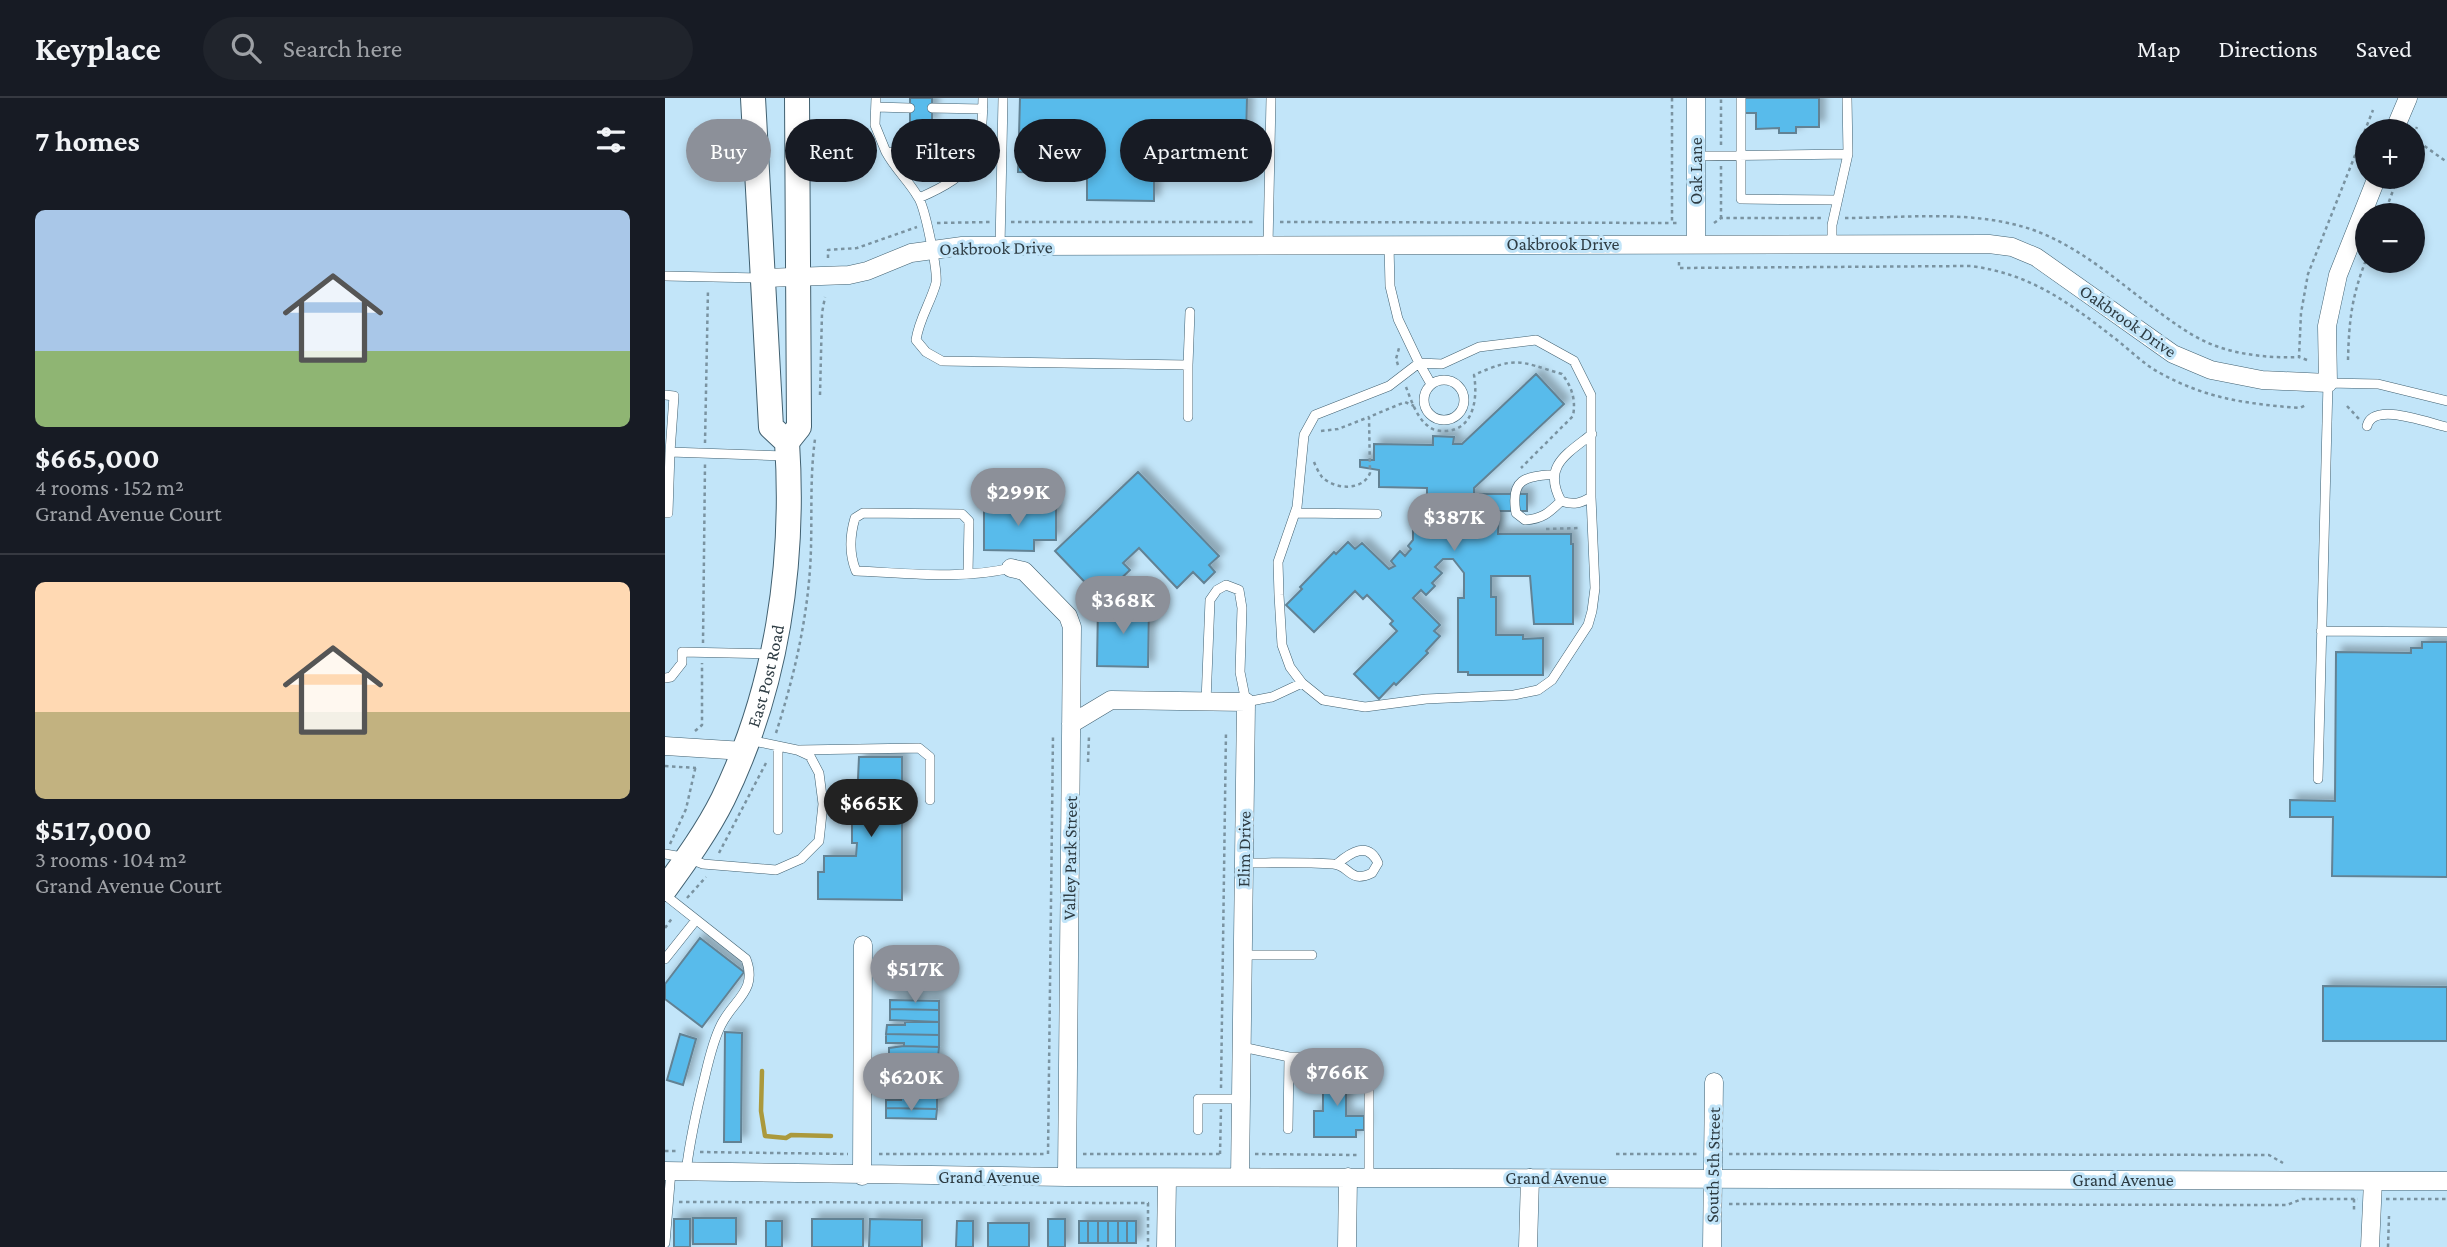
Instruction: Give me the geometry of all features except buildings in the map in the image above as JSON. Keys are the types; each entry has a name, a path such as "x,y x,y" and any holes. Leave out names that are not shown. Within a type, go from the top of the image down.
{"main road":[{"name":"East Post Road","path":"753,98 765,278 771,427 787,449"},
{"name":"East Post Road","path":"665,889 674,853 722,801 746,745 768,682 782,606 789,525 787,449 799,427 796,98"}],"street":[{"name":"Oak Lane","path":"1696,98 1696,244"},
{"path":"2399,119 2407,98"},
{"path":"2328,383 2327,326 2338,275 2372,189"},
{"name":"Oakbrook Drive","path":"765,278 849,275 867,271 898,257 932,249 1000,247 1989,244 2013,247 2036,257 2173,354 2210,370 2262,380 2328,383"},
{"name":"Valley Park Street","path":"1011,568 1024,571 1068,616 1072,627 1067,1177"},
{"path":"1071,724 1111,700 1246,702"},
{"name":"Elim Drive","path":"1240,1177 1246,702"},
{"path":"665,746 695,748 746,745"},
{"path":"862,1176 863,945"},
{"name":"South 5th Street","path":"1713,1247 1714,1082"},
{"name":"Grand Avenue","path":"674,1171 862,1176 1167,1178 2447,1181"},
{"path":"1347,1247 1348,1177"},
{"path":"1166,1247 1167,1178"},
{"path":"1528,1247 1529,1178"},
{"path":"2370,1247 2372,1181"}],"lane":[{"path":"983,98 983,119"},
{"path":"1000,247 1003,98"},
{"path":"1268,246 1271,98"},
{"path":"1741,98 1741,199 1837,200"},
{"path":"1832,244 1832,225 1848,154 1847,98"},
{"path":"910,108 876,102 876,125 896,169 919,198 932,249 937,281 918,326 916,340 926,352 942,361 1188,365"},
{"path":"932,108 983,109"},
{"path":"886,152 891,152"},
{"path":"1696,156 1848,154"},
{"path":"919,198 950,182"},
{"path":"1389,245 1390,286 1398,318 1431,384"},
{"path":"665,276 765,278"},
{"path":"1188,417 1190,312"},
{"path":"1536,340 1574,361 1591,395 1594,588 1592,611 1588,625 1562,668 1538,690 1514,695 1426,699 1365,707 1323,700 1302,683 1290,667 1282,645 1278,562 1295,513 1304,435 1315,415 1389,386 1419,363 1442,363 1479,347 1536,340"},
{"path":"1444,379 1457,384 1464,403 1457,415 1451,419 1439,419 1428,412 1423,401 1431,384 1444,379"},
{"path":"2318,779 2328,383 2378,384 2447,401"},
{"path":"665,395 674,396 668,513 665,513"},
{"path":"2367,426 2374,415 2385,412 2447,427"},
{"path":"1561,501 1555,483 1556,466 1559,460 1592,434"},
{"path":"670,452 787,449"},
{"path":"1555,474 1531,477 1519,482 1515,488 1516,513 1525,520 1539,519 1546,516 1561,501"},
{"path":"1561,501 1580,503 1591,497"},
{"path":"968,574 969,522 962,514 863,513 855,517 851,532 852,562 856,571 968,574 1011,568"},
{"path":"1295,513 1377,514"},
{"path":"1206,702 1210,600 1217,590 1226,585 1239,590 1242,608 1241,672 1246,702 1272,697 1302,683"},
{"path":"2321,631 2447,632"},
{"path":"665,678 671,677 682,663 682,652 773,654"},
{"path":"746,745 778,746 797,750 919,748 930,757 930,800"},
{"path":"778,746 778,830"},
{"path":"674,853 703,864 776,870 800,859 819,841 823,804 819,773 810,757 797,750"},
{"path":"1244,863 1337,864"},
{"path":"665,895 746,959 751,972 746,988 722,1022 714,1040 691,1133 674,1171 665,1243"},
{"path":"665,959 696,920"},
{"path":"1243,955 1312,955"},
{"path":"1242,1047 1289,1057 1369,1057 1369,1177"},
{"path":"1288,1129 1289,1057"},
{"path":"1198,1130 1198,1099 1241,1099"}],"path":[{"path":"1672,98 1672,223"},
{"path":"2307,360 2299,357 2301,313 2308,274 2373,110"},
{"path":"2425,145 2447,162"},
{"path":"828,259 828,250 857,248 894,233 946,221 1678,223"},
{"path":"1373,223 1373,230"},
{"path":"1679,258 1679,268 1971,266 1990,269 2039,285 2158,372 2189,387 2218,398 2247,404 2300,408 2306,405"},
{"path":"2348,360 2352,302 2362,273"},
{"path":"674,853 696,768 695,731 702,725 708,277"},
{"path":"1406,387 1414,406 1429,427 1449,431 1462,426 1474,408 1475,375 1504,362 1521,362 1562,374 1572,393 1575,406 1573,416 1516,473"},
{"path":"1318,432 1338,429 1405,402 1414,406"},
{"path":"2347,406 2367,426"},
{"path":"1312,455 1323,477 1335,485 1359,486 1367,480 1370,473 1369,417"},
{"path":"1537,529 1582,528"},
{"path":"1220,1154 1226,731"},
{"path":"1048,1154 1053,735"},
{"path":"665,766 696,768"},
{"path":"1077,1154 1226,1154"},
{"path":"1248,1154 1369,1155"},
{"path":"1616,1154 1705,1154"},
{"path":"1723,1154 2269,1155 2284,1164"},
{"path":"1722,1204 2287,1205 2302,1199 2359,1199"},
{"path":"2383,1199 2447,1199"},
{"path":"669,1201 1148,1203 1148,1247"}],"waterway":[{"path":"762,1071 761,1111 765,1136 831,1136"}]}
